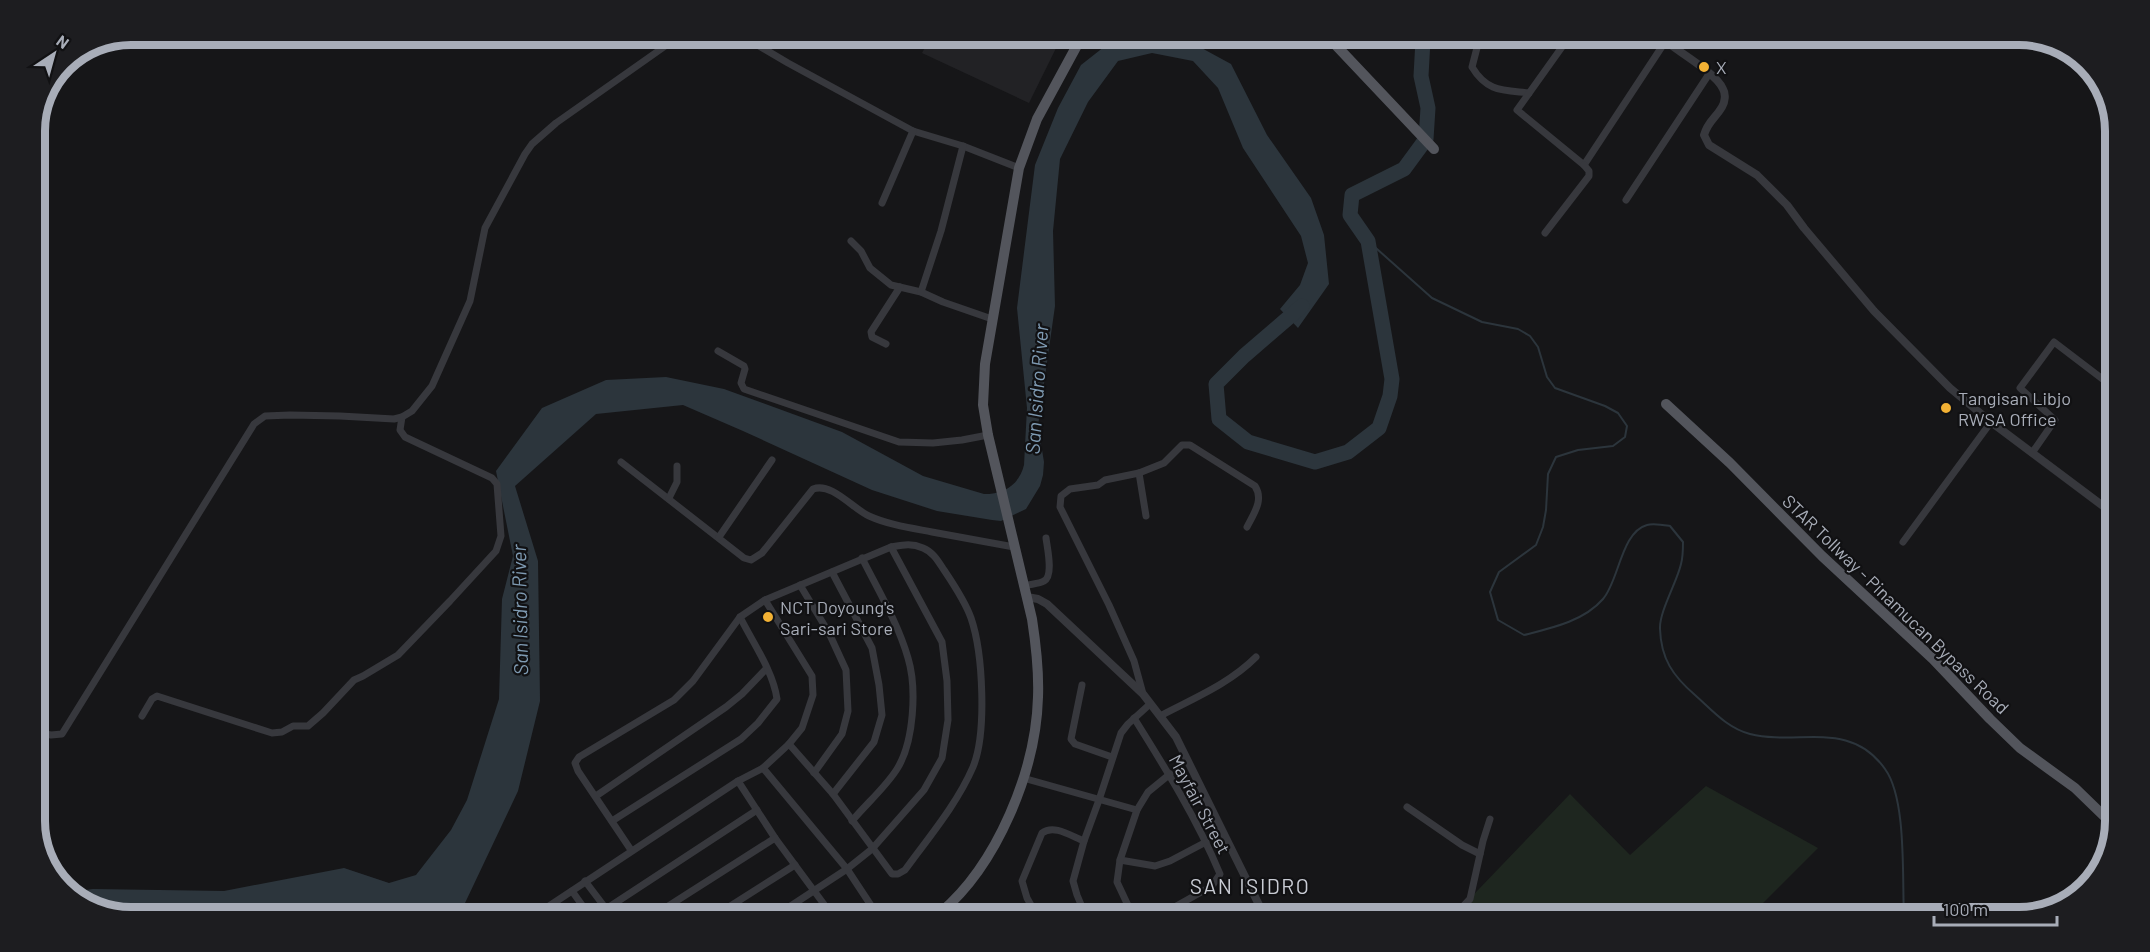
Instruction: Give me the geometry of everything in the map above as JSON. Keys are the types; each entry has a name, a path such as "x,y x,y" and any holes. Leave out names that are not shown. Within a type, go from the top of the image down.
{"main road":[{"path":"946,907 976,874 1004,830 1023,778 1034,734 1038,698 1036,644 988,435 983,405 985,364 1019,168 1036,119 1077,45"},
{"path":"1336,45 1434,149"},
{"name":"STAR Tollway - Pinamucan Bypass Road","path":"1666,404 1730,463 1822,556 1933,659 2020,748 2075,788 2105,817"}],"street":[{"path":"45,734 62,734 254,424 266,416 340,416 385,419 402,417 412,411 432,386 464,318 474,288 485,228 525,154 532,144 556,123 667,45"},
{"path":"758,45 913,131 963,146 1019,168"},
{"path":"1478,45 1472,67 1478,78 1494,90 1529,93"},
{"path":"1545,233 1589,176 1589,171 1516,110 1563,45"},
{"path":"1584,165 1661,45"},
{"path":"1669,45 1723,87 1725,95 1722,107 1707,124 1704,135 1709,145 1757,175 1787,205 1874,310 1950,388 1991,422 2105,508"},
{"path":"1626,200 1709,74"},
{"path":"882,202 913,131"},
{"path":"921,292 941,231 963,146"},
{"path":"851,241 861,251 870,268 891,285 921,292 992,319"},
{"path":"886,344 872,337 871,332 900,287"},
{"path":"2032,453 2055,420 2020,388 2054,342 2105,381"},
{"path":"718,351 744,366 741,383 744,389 899,442 933,443 988,435"},
{"path":"142,716 152,699 157,696 272,733 282,732 293,726 308,726 354,680 398,655 495,550 501,536 498,488 495,481 405,436 400,430 402,417"},
{"path":"1903,542 1991,422"},
{"path":"1143,694 1134,661 1059,504 1061,496 1070,489 1098,485 1105,480 1139,473 1164,463 1182,445 1190,445 1255,486 1259,492 1259,503 1247,527"},
{"path":"718,537 772,460"},
{"path":"621,462 744,558 751,560 762,553 813,489 818,487 824,487 867,515 890,524 1014,547"},
{"path":"669,498 677,482 676,466"},
{"path":"1139,473 1146,516"},
{"path":"1025,591 1048,578 1050,570 1046,538"},
{"path":"632,850 578,771 575,763 579,758 674,700 693,681 740,617 765,600 891,547 910,544 925,548 934,555 956,588 971,618 981,670 980,737 974,766 954,801 905,870 892,874 833,794 789,744"},
{"path":"789,907 847,869 872,849 924,790 942,758 948,720 947,681 942,642 891,547"},
{"path":"852,821 897,769 909,743 912,718 908,659 893,621 862,558"},
{"path":"832,572 872,648 882,715 874,742 833,794"},
{"path":"800,585 829,633 846,670 848,711 842,734 814,773"},
{"path":"1025,591 1047,604 1143,694 1176,737 1260,907"},
{"path":"548,907 738,781 764,768 789,744 801,728 813,694 812,676 765,600"},
{"path":"612,821 741,739 758,723 777,699 776,690 740,617"},
{"path":"1160,716 1228,681 1242,672 1256,657"},
{"path":"596,796 726,707 766,669"},
{"path":"1082,685 1071,739 1075,744 1112,757"},
{"path":"1082,907 1073,881 1120,733 1150,704"},
{"name":"Mayfair Street","path":"1134,718 1170,774 1220,874 1212,886 1174,907"},
{"path":"764,768 847,869 872,907"},
{"path":"1129,907 1117,882 1120,860 1137,810 1148,792 1170,774"},
{"path":"1023,778 1137,810"},
{"path":"738,781 775,838 826,907"},
{"path":"1407,807 1462,845 1480,854"},
{"path":"612,907 757,810"},
{"path":"1462,907 1470,899 1490,819"},
{"path":"1032,907 1022,881 1042,833 1047,829 1055,830 1084,841"},
{"path":"667,907 775,838"},
{"path":"1120,860 1155,866 1170,861 1206,842"},
{"path":"729,907 795,866"},
{"path":"585,881 605,907"},
{"path":"572,891 583,907"}],"shaded area":[{"path":"926,45 1058,45 1029,103 922,53"},
{"path":"1706,786 1818,848 1759,907 1462,907 1570,794 1630,855"}],"water":[{"path":"1106,45 1196,45 1231,64 1267,135 1311,198 1324,235 1329,284 1298,328 1280,309 1300,285 1308,263 1301,236 1243,148 1218,88 1193,61 1152,53 1118,61 1088,102 1060,159 1053,231 1055,306 1038,426 1044,462 1043,475 1040,486 1026,509 1001,521 937,511 872,490 683,405 596,414 515,486 538,561 540,701 518,791 465,903 453,907 131,907 98,900 81,891 224,891 344,868 389,883 416,875 451,830 467,800 499,699 502,599 513,556 496,471 542,408 606,380 666,377 724,389 842,432 923,476 984,494 991,494 1010,487 1022,472 1024,465 1027,408 1017,308 1035,165 1058,108 1081,65"}],"waterway":[{"name":"San Isidro River","path":"1302,306 1244,356 1216,384 1219,419 1248,442 1315,462 1348,452 1379,428 1390,396 1392,379 1368,241 1350,215 1352,195 1404,169 1426,139 1428,108 1421,76 1423,45"},
{"path":"1368,241 1432,298 1482,322 1518,329 1530,336 1538,347 1547,377 1555,388 1605,406 1618,413 1627,426 1625,437 1613,446 1578,450 1556,457 1548,474 1546,510 1536,545 1499,572 1490,592 1498,620 1524,635 1556,626 1587,613 1603,599 1608,591 1626,547 1638,529 1649,524 1670,526 1683,542 1679,571 1660,622 1663,649 1670,666 1687,688 1727,723 1742,731 1768,737 1840,739 1856,744 1871,754 1885,769 1897,799 1902,840 1904,907"}],"place":[{"name":"X","path":"1704,67"},
{"name":"Tangisan Libjo RWSA Office","path":"1946,408"},
{"name":"NCT Doyoung's Sari-sari Store","path":"768,617"}],"district":[{"name":"SAN ISIDRO","path":"1250,885"}]}
